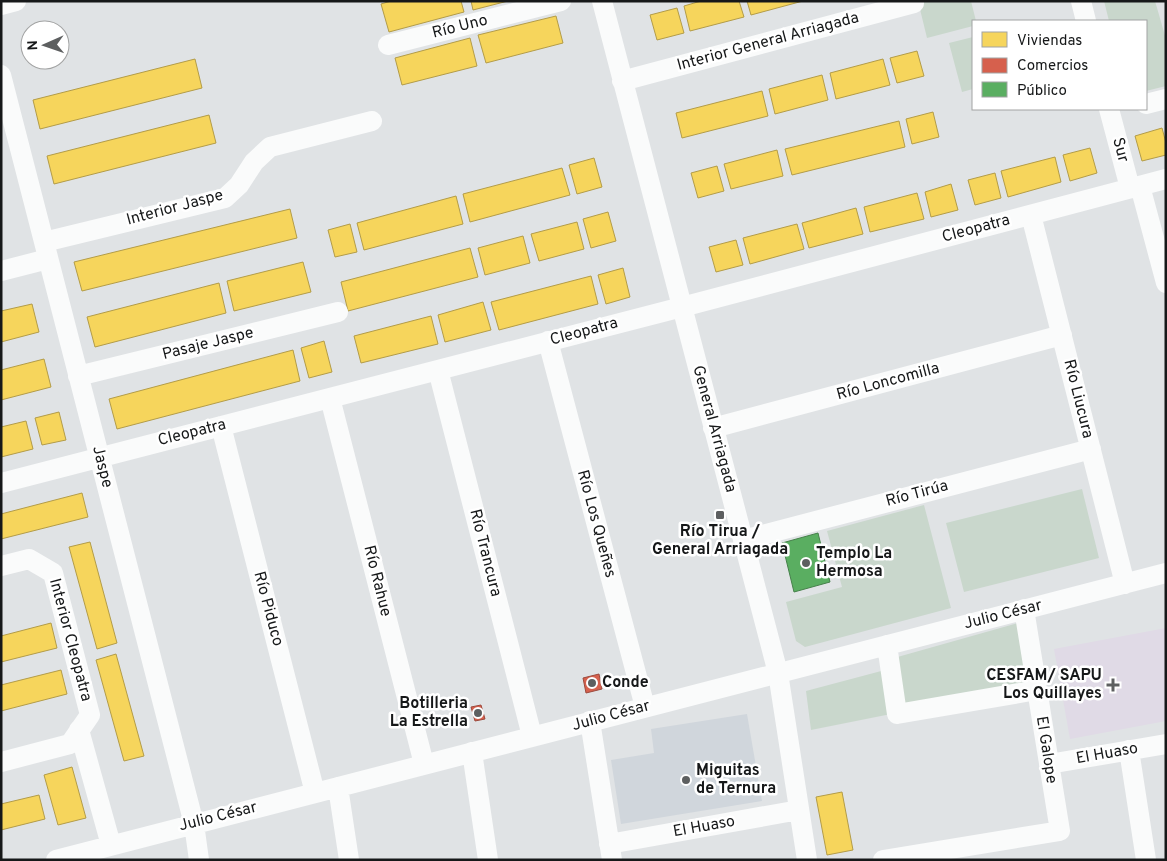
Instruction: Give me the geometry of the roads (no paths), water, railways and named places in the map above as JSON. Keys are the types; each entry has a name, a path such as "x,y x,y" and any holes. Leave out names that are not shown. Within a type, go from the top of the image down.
{"street":[{"path":"1,5 16,1"},
{"name":"Río Uno","path":"388,45 562,1"},
{"name":"General Arriagada","path":"602,1 778,672 807,860"},
{"path":"1081,1 1086,20"},
{"name":"Interior General Arriagada","path":"622,81 914,3"},
{"name":"Jaspe","path":"1,75 194,824 200,860"},
{"path":"1147,104 1166,99"},
{"name":"Sur","path":"1115,110 1135,187 1166,282"},
{"name":"Interior Jaspe","path":"46,250 225,198 239,185 254,162 270,147 372,121"},
{"name":"Cleopatra","path":"1,483 682,307 1166,179"},
{"name":"Río Liucura","path":"1031,214 1125,584"},
{"path":"1,271 46,250"},
{"name":"Pasaje Jaspe","path":"78,376 338,312"},
{"name":"Río Loncomilla","path":"714,428 1062,335"},
{"name":"Río Los Queñes","path":"548,341 645,707"},
{"name":"Río Trancura","path":"438,370 532,736"},
{"name":"Río Rahue","path":"330,398 424,764"},
{"name":"Río Piduco","path":"221,426 315,792"},
{"name":"Río Tirúa","path":"743,540 1091,449"},
{"name":"Interior Cleopatra","path":"1,566 28,559 53,573 90,715 79,730"},
{"name":"Julio César","path":"56,860 1166,573"},
{"name":"El Galope","path":"883,860 1060,831 1024,610"},
{"path":"887,645 897,714 1037,690"},
{"path":"590,721 610,852"},
{"path":"1,762 70,744 79,730"},
{"path":"79,730 111,845"},
{"name":"El Huaso","path":"1049,764 1166,744"},
{"path":"1129,750 1146,860"},
{"path":"472,752 488,860"},
{"path":"338,787 349,860"},
{"name":"El Huaso","path":"610,852 799,810"}],"place":[{"name":"Río Tirua / General Arriagada","path":"720,515"},
{"name":"Templo La Hermosa","path":"806,563"},
{"name":"Conde","path":"592,683"},
{"name":"CESFAM/ SAPU Los Quillayes","path":"1113,685"},
{"name":"Botilleria La Estrella","path":"478,713"},
{"name":"Miguitas de Ternura","path":"686,780"}]}
